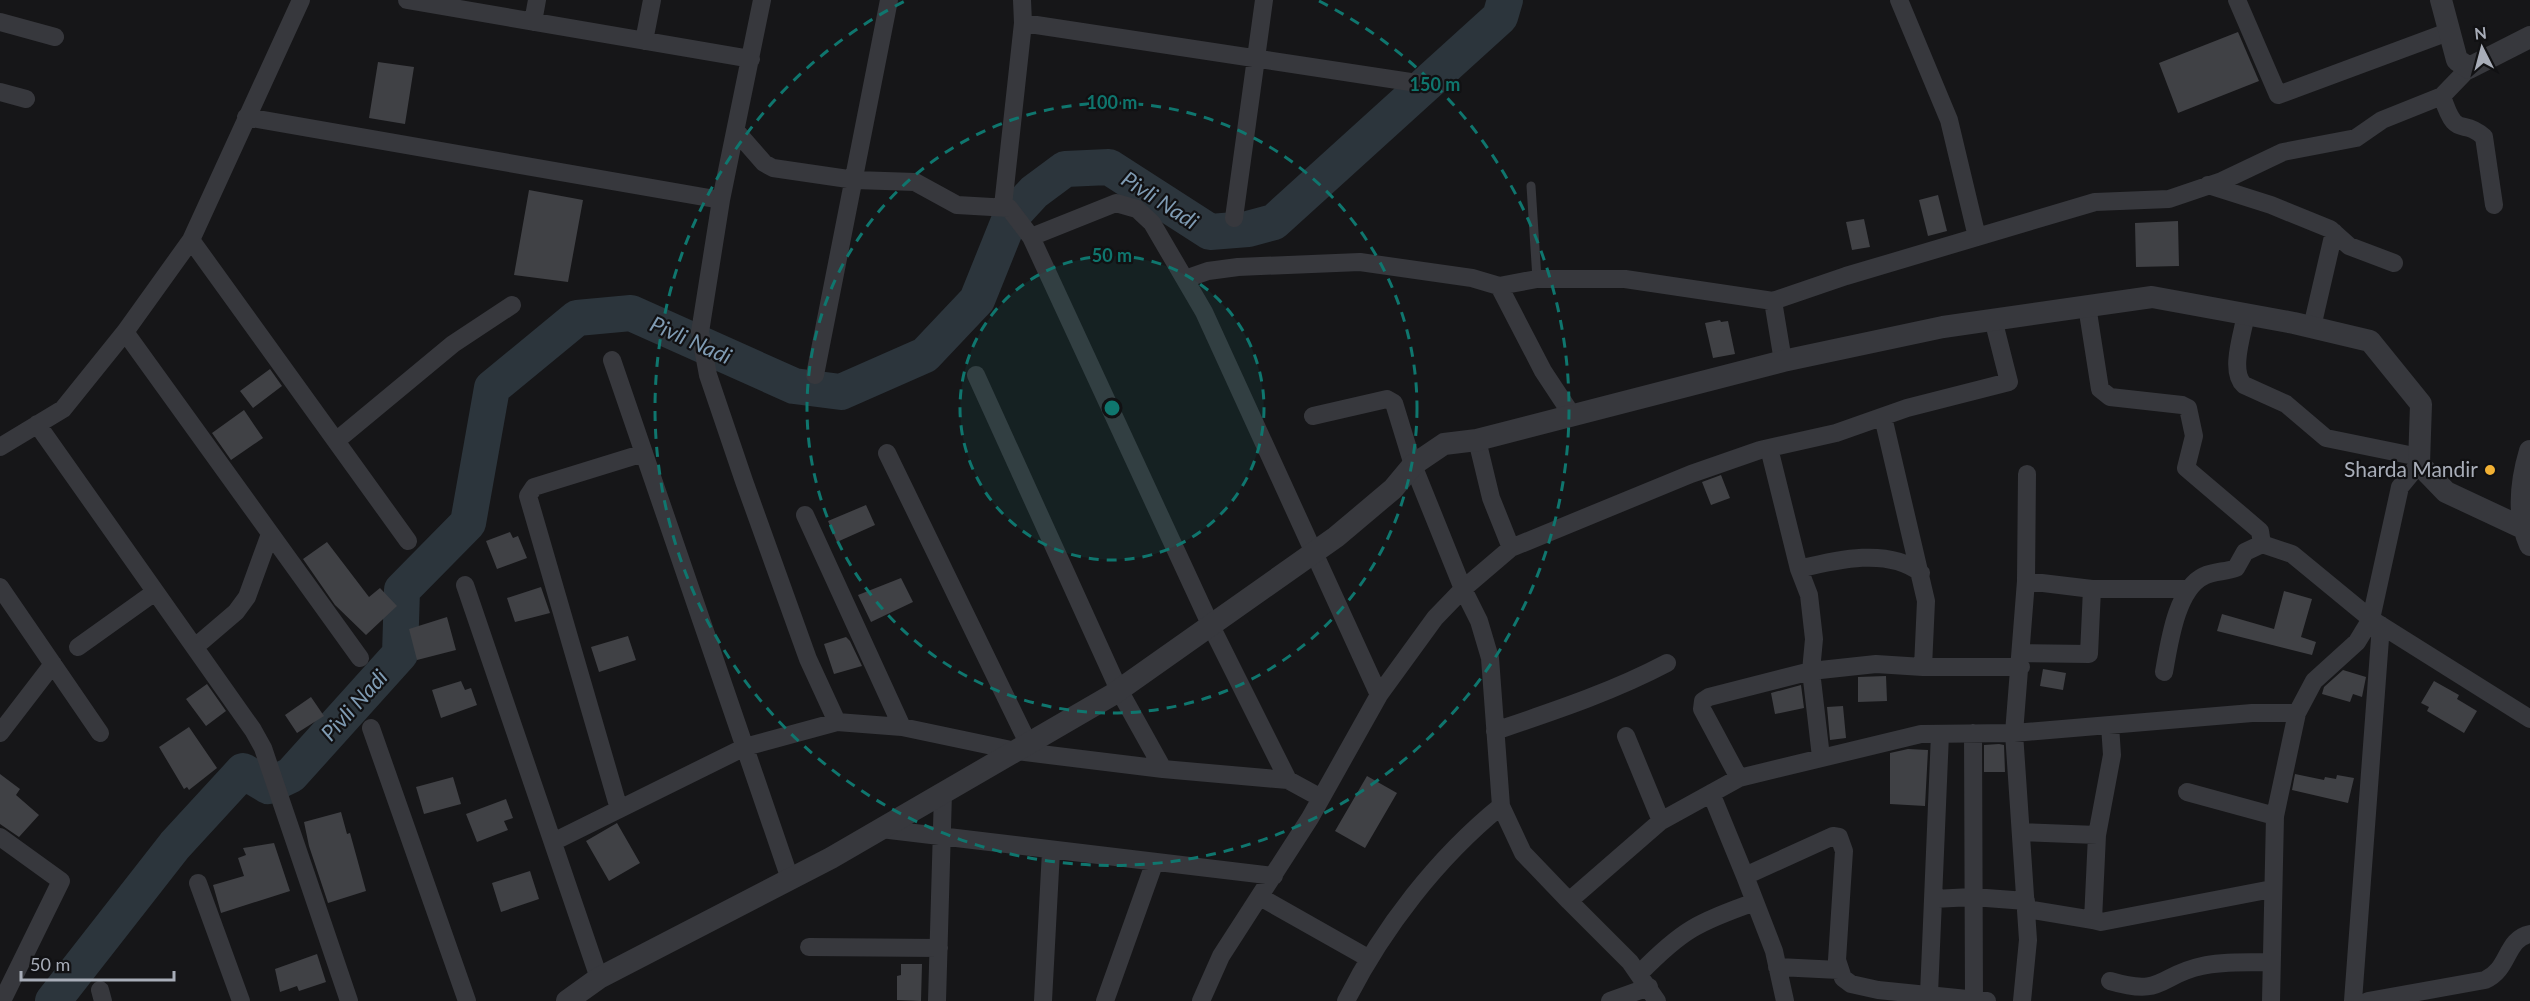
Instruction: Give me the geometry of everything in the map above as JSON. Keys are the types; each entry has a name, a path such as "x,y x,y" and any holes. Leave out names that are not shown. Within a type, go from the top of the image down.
{"street":[{"path":"0,447 63,409 125,332 191,240 300,0"},
{"path":"533,22 537,0"},
{"path":"644,41 652,0"},
{"path":"762,0 721,200 700,332 708,375 808,659 837,722"},
{"path":"814,375 855,180 889,0"},
{"path":"1008,209 1023,23 1022,0"},
{"path":"1234,218 1264,0"},
{"path":"1899,0 1949,120 1977,237"},
{"path":"2236,0 2278,95 2448,32"},
{"path":"2441,0 2457,60 2469,68"},
{"path":"420,1 751,59"},
{"path":"0,22 55,37"},
{"path":"1023,23 1417,83"},
{"path":"1185,279 1209,271 1238,267 1360,262 1472,278 1500,286 1537,279 1625,279 1773,301 2095,202 2169,199 2208,185 2283,152 2356,138 2382,120 2442,96 2469,68 2530,36"},
{"path":"0,92 26,99"},
{"path":"2442,96 2453,123 2459,128 2479,132 2484,137 2494,205"},
{"path":"246,117 721,200"},
{"path":"736,131 764,163 773,168 855,180 915,182 957,205 1008,209 1029,233 1210,624 1288,780"},
{"path":"2208,185 2271,205 2334,232 2349,246 2394,263"},
{"path":"1029,233 1106,205 1127,205 1152,223 1204,312 1379,695"},
{"path":"2312,327 2334,232"},
{"path":"191,240 408,541"},
{"path":"1500,286 1543,371 1572,415"},
{"path":"567,1001 599,978 881,829 1119,690 1336,537 1393,489 1413,465 1444,444 1477,440 1783,361 1943,327 2152,297 2312,327 2370,341 2421,404 2419,461 2400,487 2376,622 2353,1001"},
{"path":"1773,301 1783,361"},
{"path":"336,441 453,344 512,304"},
{"path":"2087,306 2100,389 2110,397 2182,405 2188,408 2194,436 2186,468 2260,531 2262,544"},
{"path":"2246,314 2237,369 2240,381 2244,385 2286,404 2326,438 2419,461 2446,492 2526,536"},
{"path":"1201,1001 1221,956 1274,876 1379,695 1435,618 1462,589 1511,548 1691,474 1769,448 1836,433 1883,417 2009,382 1993,319"},
{"path":"125,332 360,658"},
{"path":"612,360 790,879"},
{"path":"976,375 1119,690 1163,769"},
{"path":"1313,416 1391,400 1413,465 1462,589 1479,621 1490,658 1501,806 1523,853 1649,987"},
{"path":"1883,417 1926,601 1923,668"},
{"path":"37,424 195,647 263,748 349,1001"},
{"path":"1477,440 1491,498 1511,548"},
{"path":"1769,448 1798,569 1809,595 1814,639 1811,671 1821,757"},
{"path":"2526,536 2523,477 2530,451"},
{"path":"620,809 528,496 534,487 644,453"},
{"path":"887,453 1023,748"},
{"path":"2022,1001 2028,940 2014,732 2026,581 2027,474"},
{"path":"805,515 902,727"},
{"path":"195,647 237,612 247,597 270,534"},
{"path":"2164,672 2173,626 2189,589 2205,575 2236,568 2245,552 2262,544 2292,554 2376,622 2530,719"},
{"path":"1798,569 1833,561 1882,559 1900,561 1921,573"},
{"path":"2026,581 2092,589 2189,589"},
{"path":"465,585 599,978"},
{"path":"0,587 100,734"},
{"path":"1739,778 1702,709 1703,701 1709,697 1811,671 1876,664 1923,668 2089,654 2092,589"},
{"path":"78,647 155,592"},
{"path":"2271,1001 2275,816 2297,713 2314,681 2376,622"},
{"path":"1495,731 1576,704 1631,682 1667,663"},
{"path":"0,733 53,664"},
{"path":"1569,901 1661,820 1739,778 1921,734 2014,732 2252,713 2297,713"},
{"path":"553,842 745,747 837,722 902,727 1163,769 1288,780 1321,798"},
{"path":"2093,920 2097,835 2112,755 2110,725"},
{"path":"371,728 467,1001"},
{"path":"1929,994 1940,734"},
{"path":"1745,876 1833,836 1839,837 1844,851 1839,970 1851,984 1981,1000 1973,897 1973,734"},
{"path":"1626,736 1661,820"},
{"path":"2187,792 2275,816"},
{"path":"937,1001 943,793"},
{"path":"1711,793 1755,902 1777,968 1785,1001"},
{"path":"1351,1000 1368,958 1414,895 1480,823 1501,806"},
{"path":"881,829 1154,864 1274,876"},
{"path":"2021,832 2097,835"},
{"path":"0,837 61,881 2,1001"},
{"path":"1043,1001 1051,851"},
{"path":"1105,1001 1154,864"},
{"path":"198,883 241,1001"},
{"path":"1933,899 1973,897 2026,905 2101,922 2272,889"},
{"path":"1260,897 1368,958"},
{"path":"1610,1001 1649,987 1671,942 1690,927 1755,902"},
{"path":"2368,1001 2485,980 2500,971 2516,940 2530,934"},
{"path":"809,947 939,948"},
{"path":"2110,981 2130,987 2150,988 2199,967 2271,962"},
{"path":"1777,968 1839,970"}],"lane":[{"path":"1531,186 1537,279"}],"building":[{"path":"2238,32 2259,81 2178,113 2159,63"},
{"path":"378,62 414,67 405,124 369,118"},
{"path":"529,190 583,200 568,282 514,275"},
{"path":"1938,195 1947,231 1928,236 1919,200"},
{"path":"1864,219 1870,247 1852,250 1846,222"},
{"path":"2178,221 2179,266 2136,267 2135,223"},
{"path":"1720,320 1721,322 1728,321 1735,354 1713,358 1705,323"},
{"path":"270,369 282,386 253,408 240,391"},
{"path":"244,410 263,438 231,460 212,433"},
{"path":"1721,475 1730,498 1711,505 1702,482"},
{"path":"866,505 875,525 837,542 828,521"},
{"path":"510,532 513,538 518,536 527,558 497,569 486,541"},
{"path":"327,542 369,597 380,588 397,606 366,635 335,605 303,559"},
{"path":"901,578 913,602 871,622 858,595"},
{"path":"541,587 550,613 515,622 507,598"},
{"path":"2284,591 2312,599 2301,637 2316,642 2312,655 2217,631 2222,614 2274,629"},
{"path":"447,617 456,650 417,660 409,629"},
{"path":"628,636 636,660 599,672 591,647"},
{"path":"846,637 862,666 834,674 824,644"},
{"path":"2043,669 2066,673 2063,690 2040,686"},
{"path":"2343,670 2366,677 2362,697 2353,694 2350,702 2322,694 2324,687"},
{"path":"1886,676 1887,701 1858,702 1858,677"},
{"path":"461,681 465,690 471,688 477,705 441,718 432,690"},
{"path":"2434,681 2459,695 2457,699 2477,711 2464,733 2427,711 2429,707 2421,703"},
{"path":"207,684 226,711 206,726 186,699"},
{"path":"1801,685 1804,708 1775,714 1771,693"},
{"path":"311,697 324,716 297,733 285,715"},
{"path":"1843,706 1846,738 1830,740 1827,707"},
{"path":"189,727 217,768 189,790 187,787 184,789 159,747"},
{"path":"1984,745 2004,745 2005,772 1984,772"},
{"path":"1908,749 1928,750 1925,806 1890,804 1890,753"},
{"path":"0,774 20,789 16,795 39,815 19,837 0,824"},
{"path":"2295,774 2324,780 2325,777 2336,779 2337,775 2354,778 2348,803 2292,790"},
{"path":"1367,776 1397,793 1365,848 1335,831"},
{"path":"453,777 461,804 424,814 416,787"},
{"path":"506,799 513,818 504,821 508,830 477,842 466,814"},
{"path":"341,812 347,834 350,833 366,891 328,903 309,846 304,822"},
{"path":"617,823 640,863 609,881 586,841"},
{"path":"274,843 290,891 221,913 213,885 244,876 238,858 246,855 243,848"},
{"path":"530,871 539,899 501,912 492,883"},
{"path":"317,954 326,982 299,991 297,986 280,992 275,969"},
{"path":"901,964 922,964 921,1001 897,1000 897,976 901,975"}],"waterway":[{"name":"Pivli Nadi","path":"53,1001 175,845 243,771 268,786 291,775 400,654 402,590 468,523 492,388 577,318 631,313 794,386 841,392 925,355 977,300 1010,218 1034,192 1065,169 1109,167 1210,232 1248,229 1274,222 1500,17 1505,0"}],"place":[{"name":"Sharda Mandir","path":"2490,470"}]}
